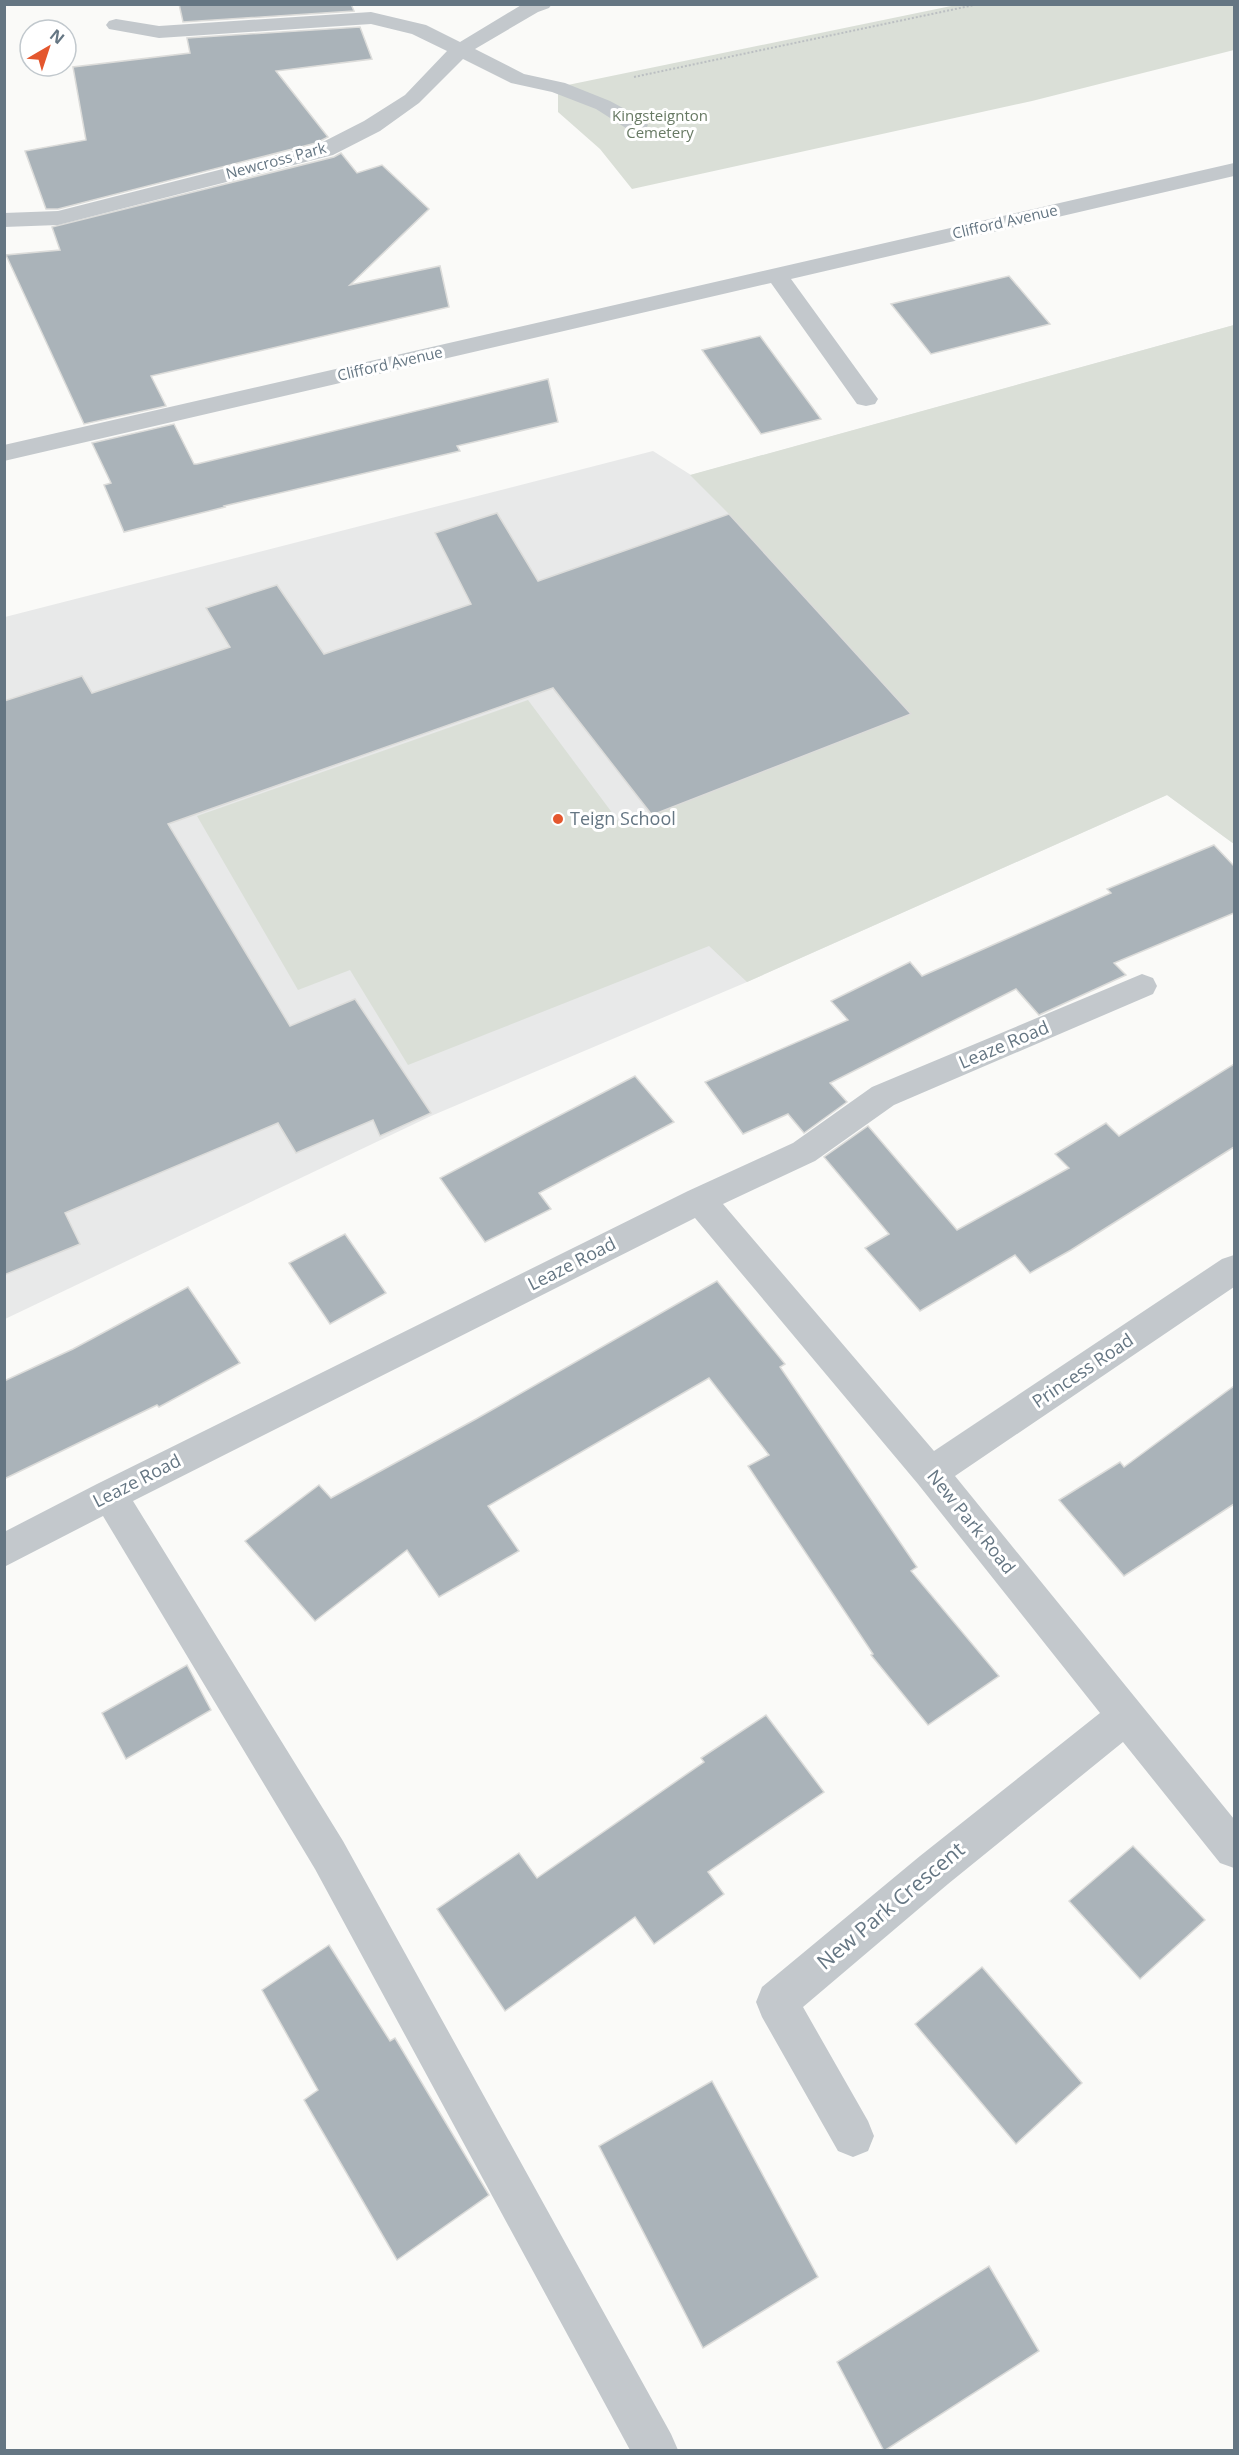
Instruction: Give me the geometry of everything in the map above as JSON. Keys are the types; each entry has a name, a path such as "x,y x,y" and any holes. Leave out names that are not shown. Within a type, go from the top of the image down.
{"street":[{"name":"Newcross Park","path":"4,220 58,218 325,150 372,126 412,99 460,51 539,5"},
{"path":"116,25 159,32 371,18 419,29 518,80 558,87 603,105 637,126"},
{"name":"Clifford Avenue","path":"4,453 1234,170"},
{"path":"776,274 866,399"},
{"name":"Leaze Road","path":"4,1551 110,1495 700,1200 804,1152 883,1096 1142,986"},
{"name":"New Park Road","path":"700,1200 931,1473 1234,1849"},
{"name":"Princess Road","path":"931,1473 1234,1269"},
{"path":"110,1495 329,1855 655,2451"},
{"name":"New Park Crescent","path":"853,2136 777,2002 934,1870 1127,1715"}],"path":[{"path":"603,105 634,77 979,4"}],"shaded area":[{"name":"Teign School","path":"1234,325 1234,844 1167,795 747,982 431,1116 5,1319 5,617 653,451 691,475"}],"green space":[{"name":"Kingsteignton Cemetery","path":"956,5 1234,5 1234,50 1032,101 632,189 600,149 558,112 558,87"},
{"path":"1234,325 1234,844 1167,795 747,982 709,946 408,1065 350,970 298,990 197,816 528,700 622,826 910,714 729,514 690,475"}],"building":[{"path":"179,4 351,4 354,11 183,22"},
{"path":"360,27 372,59 276,71 328,137 316,143 58,209 46,209 25,151 86,140 75,78 78,78 78,66 190,53 187,38"},
{"path":"341,153 357,173 382,165 429,209 350,285 440,266 449,307 151,376 166,406 84,424 6,255 60,250 52,227 334,157"},
{"path":"1009,276 1050,324 931,354 891,304"},
{"path":"760,336 821,419 761,434 702,350"},
{"path":"548,379 558,422 457,446 460,451 224,506 124,532 104,485 111,483 92,443 174,424 194,464 197,464"},
{"path":"497,513 538,581 729,514 911,714 652,815 553,688 168,824 290,1026 355,999 431,1113 380,1136 373,1120 296,1153 278,1123 65,1213 80,1244 4,1275 4,701 82,676 92,693 230,647 206,608 277,585 324,654 471,604 435,533"},
{"path":"1214,845 1234,866 1234,913 1114,963 1126,975 1039,1015 1016,989 830,1083 847,1102 804,1133 788,1114 743,1134 705,1082 848,1020 831,1001 910,962 922,976 1111,893 1107,889"},
{"path":"1234,1064 1234,1147 1071,1250 1030,1273 1015,1255 920,1311 865,1248 889,1234 824,1157 868,1126 957,1230 1069,1168 1055,1154 1106,1123 1119,1136"},
{"path":"635,1076 674,1122 539,1193 551,1209 485,1242 440,1178"},
{"path":"345,1234 386,1293 330,1324 289,1263"},
{"path":"717,1281 785,1364 780,1367 917,1567 911,1571 999,1676 928,1725 871,1655 873,1654 748,1466 769,1455 709,1378 488,1506 519,1551 439,1597 407,1550 315,1621 245,1541 319,1485 331,1498 476,1419"},
{"path":"188,1287 240,1363 159,1407 157,1405 4,1479 4,1381 73,1349"},
{"path":"1234,1386 1234,1504 1124,1576 1059,1500 1120,1462 1124,1467"},
{"path":"187,1665 211,1710 126,1759 102,1713"},
{"path":"766,1715 824,1792 708,1872 724,1894 654,1944 635,1917 505,2011 437,1909 519,1853 537,1878 704,1762 701,1758"},
{"path":"1133,1846 1205,1920 1140,1979 1069,1901"},
{"path":"329,1945 390,2041 395,2038 489,2195 397,2260 304,2100 318,2090 262,1990"},
{"path":"982,1967 1082,2083 1016,2144 915,2024"},
{"path":"712,2081 818,2277 703,2348 599,2146"},
{"path":"989,2266 1039,2351 884,2451 837,2362"}],"place":[{"name":"Teign School","path":"558,819"}]}
